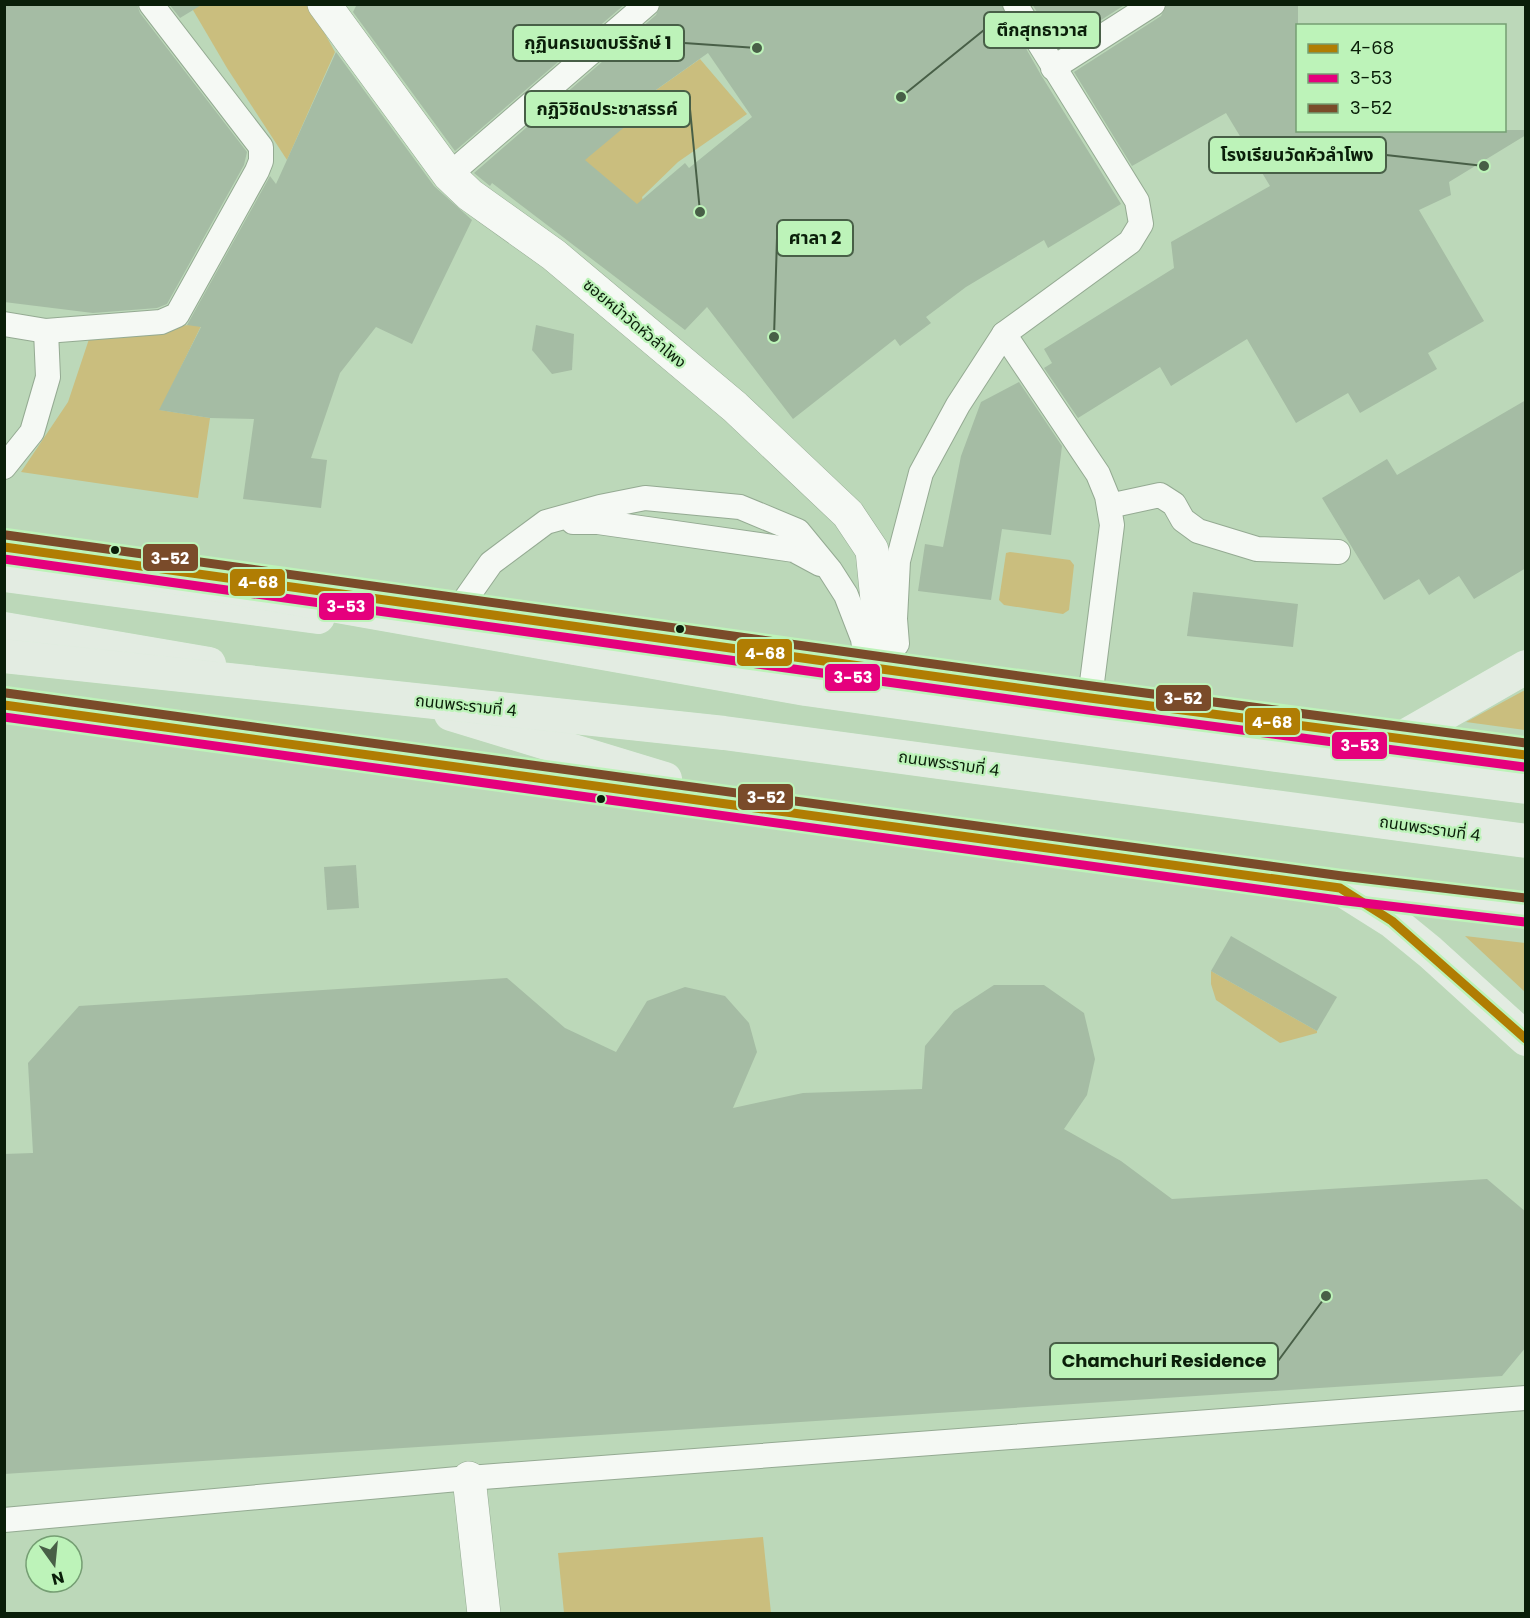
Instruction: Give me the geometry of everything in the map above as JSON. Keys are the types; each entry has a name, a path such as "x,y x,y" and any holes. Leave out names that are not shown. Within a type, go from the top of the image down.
{"main road":[{"path":"4,547 884,670 1526,755"},
{"path":"4,547 806,689 1269,754 1526,787"},
{"path":"4,575 403,627 768,654"},
{"name":"ถนนพระรามที่ 4","path":"4,628 270,675 419,705 506,728 750,806"},
{"name":"ถนนพระรามที่ 4","path":"4,656 724,733 1526,841"},
{"path":"1401,738 1526,668"},
{"name":"ถนนพระรามที่ 4","path":"4,705 1340,888 1526,910"},
{"path":"1340,888 1392,921 1430,952 1526,1039"}],"street":[{"name":"ซอยหน้าวัดหัวลำโพง","path":"324,4 449,175 470,195 554,255 727,400 848,514 872,550 884,670"},
{"path":"469,1478 484,1614"}],"lane":[{"path":"4,324 46,331 161,322 177,315 261,161 261,147 151,4"},
{"path":"449,175 647,4"},
{"path":"884,670 895,619 897,561 921,472 958,405 1004,334 1130,242 1141,224 1137,201 1015,4"},
{"path":"1053,68 1153,4"},
{"path":"4,467 32,432 48,377 46,331"},
{"path":"1004,334 1098,474 1109,506 1112,525 1089,698"},
{"path":"1109,506 1160,495 1174,504 1184,519 1198,531 1257,549 1338,552"},
{"path":"458,610 491,563 546,522 600,507 645,498 740,507 798,531 831,570 846,595 863,639 884,670"},
{"path":"546,522 598,522 794,550 831,570"},
{"path":"4,1520 469,1478 1526,1398"}],"shaded area":[{"path":"190,5 309,5 335,52 287,160 227,68"},
{"path":"700,59 747,114 678,162 642,197 646,212 570,166 618,120 626,126 646,109 639,102"},
{"path":"202,324 160,410 210,418 198,498 21,472 68,402 91,333"},
{"path":"1006,553 1070,560 1074,565 1069,610 1063,614 1004,605 999,600"},
{"path":"1525,690 1525,730 1466,722"},
{"path":"1465,936 1525,943 1525,992"},
{"path":"1211,971 1317,1033 1280,1043 1216,1000 1211,984"},
{"path":"763,1537 771,1613 564,1613 558,1553"}],"building":[{"path":"4,4 137,4 140,13 247,152 244,165 167,304 157,308 93,313 4,302"},
{"path":"169,4 203,4 180,18"},
{"path":"357,4 625,4 455,151 353,12"},
{"path":"661,4 1001,4 1041,75 1121,204 1048,248 1044,240 966,287 926,317 931,323 900,346 895,339 793,419 707,307 685,330 492,183 490,186 474,173 656,15","holes":["708,53 752,117 689,168 685,163 637,204 585,160 646,109 639,102"]},
{"path":"1032,4 1126,4 1059,47"},
{"path":"1167,4 1298,4 1296,132 1506,132 1506,130 1526,130 1526,135 1449,182 1451,195 1419,210 1484,321 1428,353 1437,369 1360,413 1348,393 1296,423 1247,339 1171,386 1160,367 1078,418 1044,368 1052,363 1044,349 1174,268 1171,242 1270,186 1226,113 1132,166 1074,72 1161,16"},
{"path":"336,52 434,186 472,220 412,344 376,327 340,373 311,458 327,460 321,508 243,499 254,419 210,418 159,410 201,327 187,325 270,176 276,184"},
{"path":"536,325 574,334 572,370 552,374 532,350"},
{"path":"1019,382 1062,446 1051,535 1002,529 991,600 918,591 925,544 943,547 961,456 981,402"},
{"path":"1526,400 1526,568 1474,599 1459,576 1429,595 1419,579 1384,600 1322,498 1387,459 1397,475"},
{"path":"1193,592 1298,604 1293,647 1187,636"},
{"path":"356,865 359,908 327,910 324,867"},
{"path":"1231,936 1337,997 1317,1031 1211,971"},
{"path":"507,978 565,1028 616,1052 647,1001 685,987 725,996 749,1023 757,1052 733,1108 803,1093 922,1089 925,1046 954,1011 994,985 1044,985 1084,1013 1095,1059 1087,1095 1064,1129 1121,1161 1172,1199 1487,1179 1526,1212 1526,1347 1502,1376 4,1474 4,1154 33,1153 28,1063 79,1006"}],"transit line":[{"name":"3-52","path":"6,535 1092,686 1526,743"},
{"name":"4-68","path":"4,547 1090,698 1526,755"},
{"name":"3-53","path":"4,559 1088,710 1524,767"},
{"name":"3-52","path":"6,693 1342,876 1526,898"},
{"name":"4-68","path":"4,705 1340,888 1392,921 1526,1039"},
{"name":"3-53","path":"4,717 1338,900 1525,922"}],"place":[{"name":"กุฏินครเขตบริรักษ์ 1","path":"757,48"},
{"name":"ตึกสุทธาวาส","path":"901,97"},
{"name":"โรงเรียนวัดหัวลำโพง","path":"1484,166"},
{"name":"กฏิวิชิดประชาสรรค์","path":"700,212"},
{"name":"ศาลา 2","path":"774,337"},
{"name":"Chamchuri Residence","path":"1326,1296"}]}
